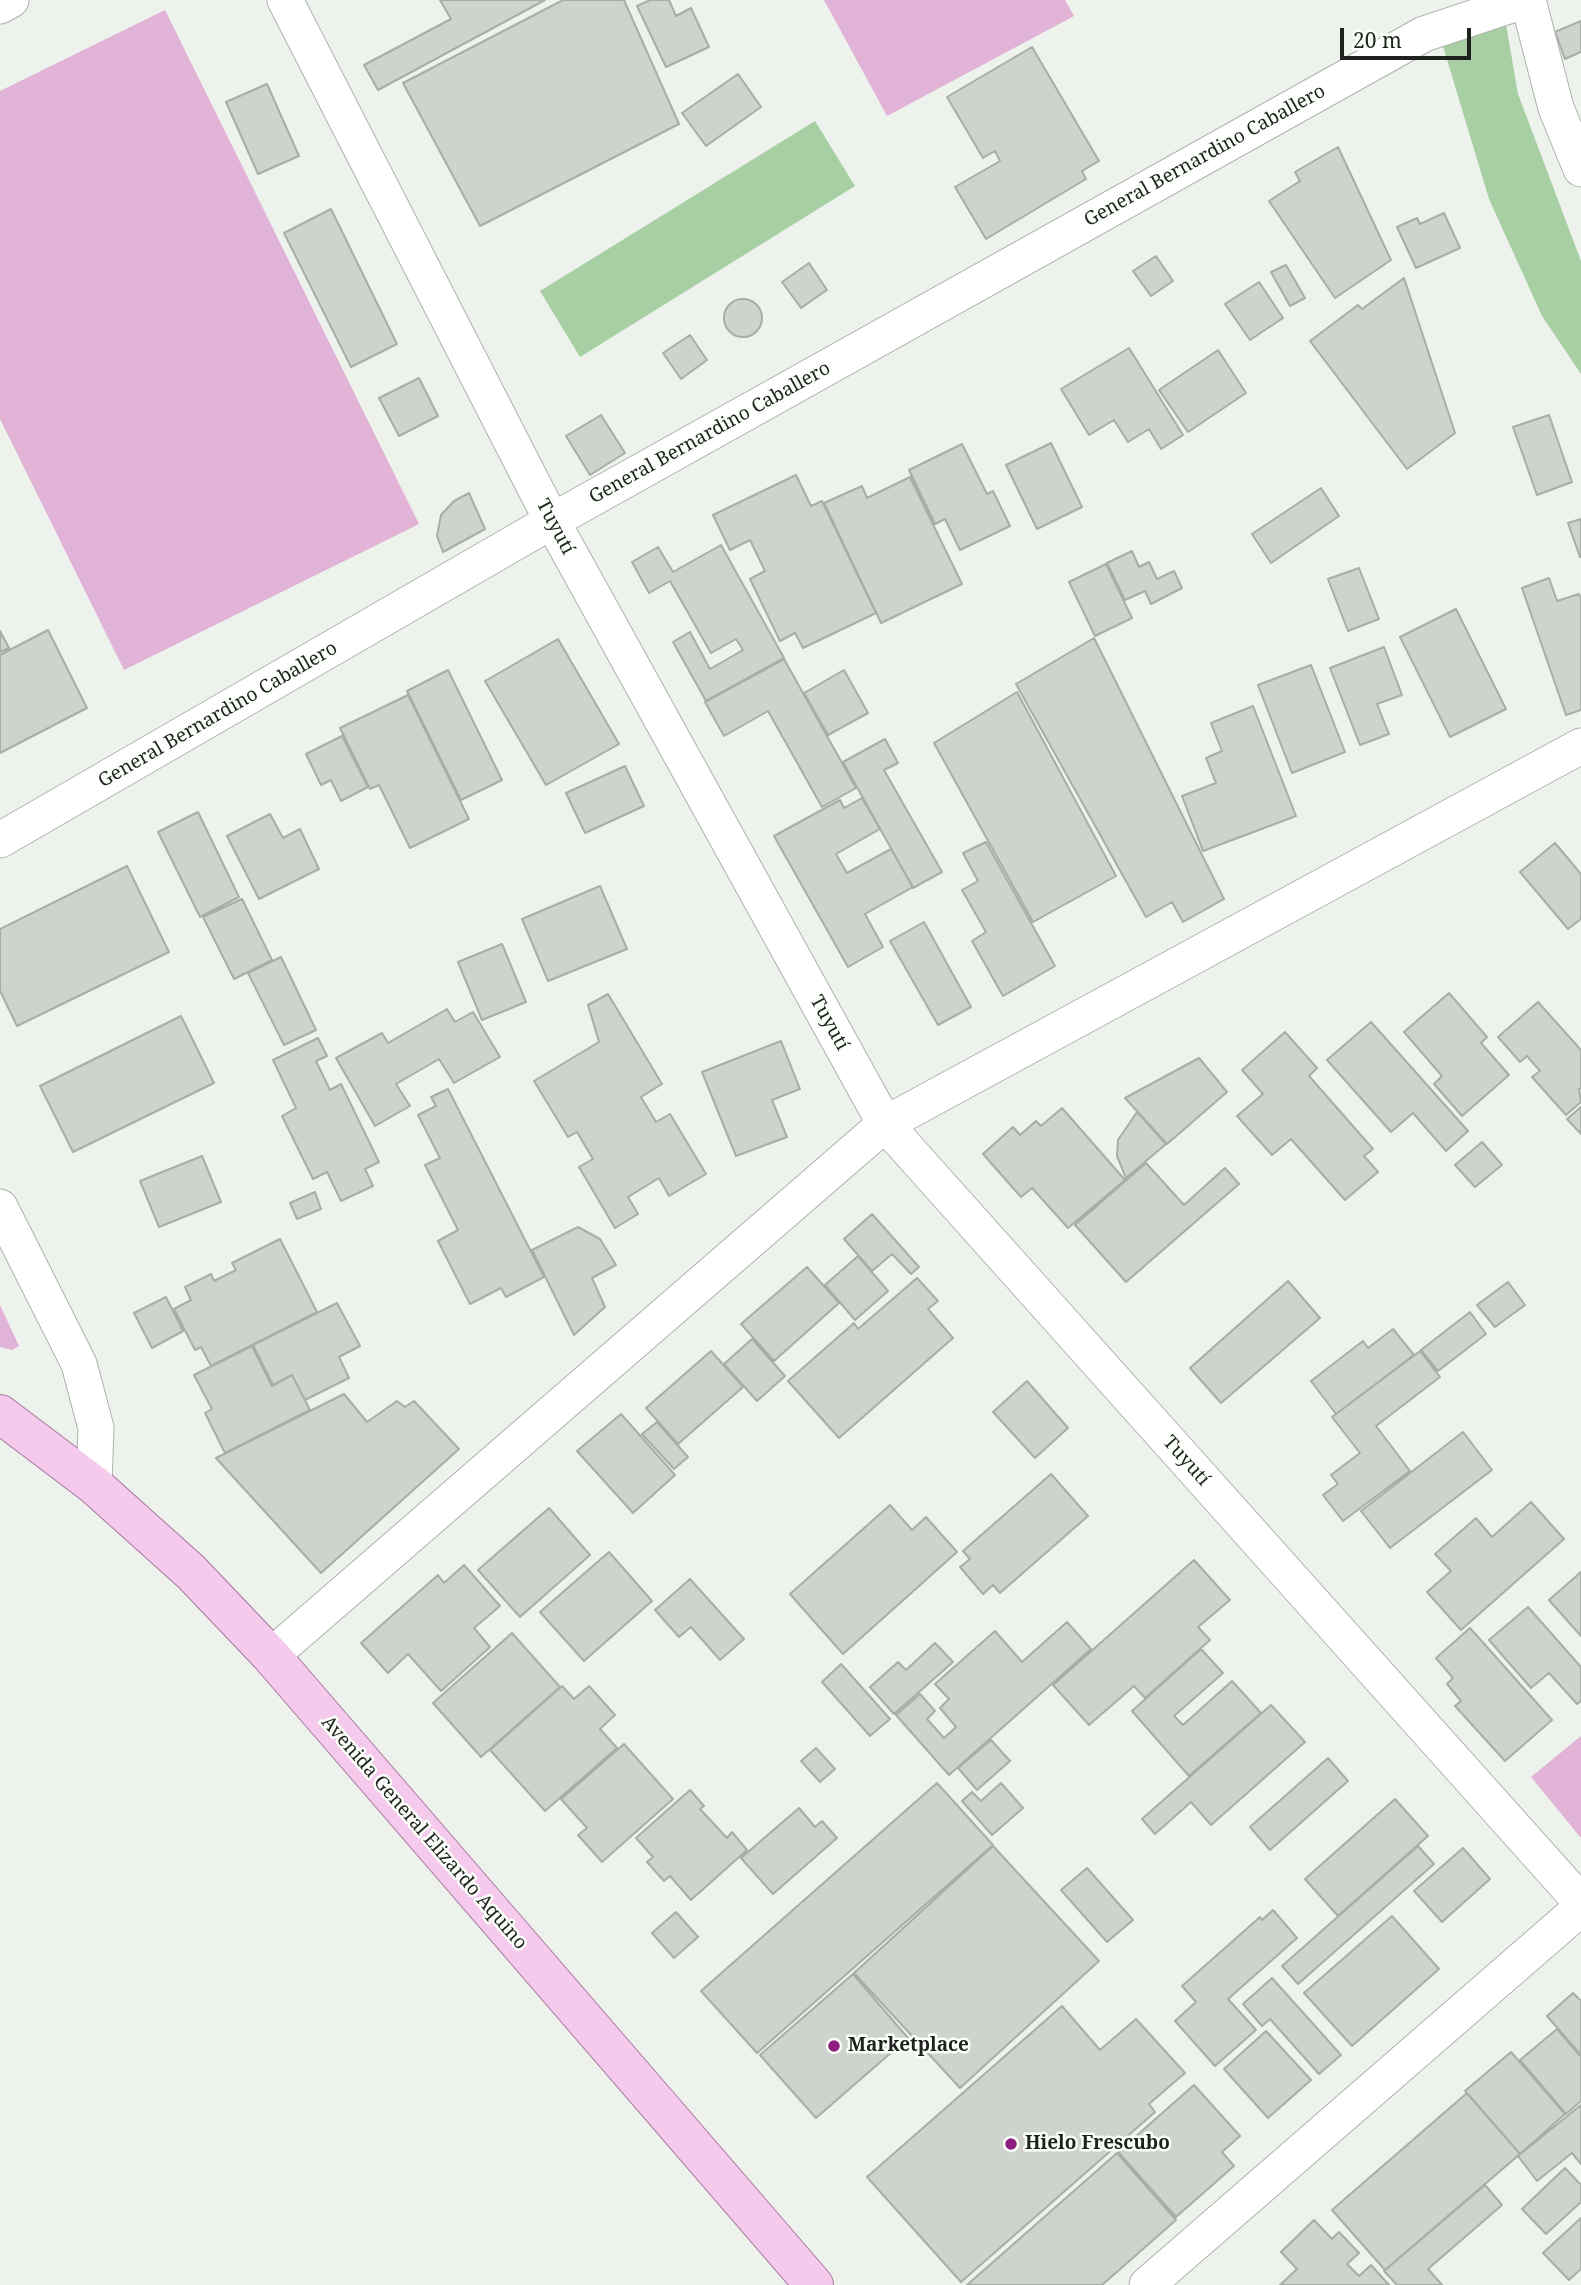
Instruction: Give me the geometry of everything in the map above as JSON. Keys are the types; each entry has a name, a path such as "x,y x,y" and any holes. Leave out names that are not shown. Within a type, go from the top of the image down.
{"main road":[{"name":"Avenida General Elizardo Aquino","path":"0,1414 94,1485 191,1572 271,1656 814,2285"}],"street":[{"path":"0,6 11,0"},
{"name":"Tuyutí","path":"285,0 552,522 885,1124 1581,1902"},
{"path":"1526,1 1556,108 1581,169"},
{"name":"General Bernardino Caballero","path":"0,840 552,522 1424,34 1526,1"},
{"path":"271,1656 885,1124 1581,746"},
{"path":"0,1207 79,1364 96,1428 94,1485"},
{"path":"1147,2285 1581,1908"}],"shaded area":[{"path":"824,0 1065,0 1074,16 887,116"},
{"path":"165,10 419,524 124,670 0,419 0,91"},
{"path":"1506,24 1518,94 1581,261 1581,374 1542,316 1489,199 1442,43"},
{"path":"815,121 855,186 580,357 540,291"},
{"path":"0,1305 19,1346 12,1350 0,1347"},
{"path":"1581,1736 1581,1838 1531,1777"}],"building":[{"path":"440,0 545,0 378,90 364,65 451,19"},
{"path":"563,0 624,0 679,124 480,226 403,83"},
{"path":"650,0 669,0 676,16 691,8 709,47 666,67 637,6"},
{"path":"1581,21 1581,52 1565,59 1555,32"},
{"path":"1032,47 1099,161 1082,171 1086,179 986,239 955,187 1000,161 995,151 983,158 947,97"},
{"path":"738,74 761,107 706,146 682,113"},
{"path":"267,84 299,156 258,174 226,102"},
{"path":"1338,147 1391,260 1335,298 1269,201 1300,181 1295,172"},
{"path":"331,209 397,344 351,367 284,233"},
{"path":"1444,213 1460,248 1416,268 1397,227 1417,218 1420,224"},
{"path":"1156,256 1173,281 1151,296 1133,271"},
{"path":"809,263 827,290 801,308 782,282"},
{"path":"1286,265 1305,298 1290,306 1271,272"},
{"path":"1404,278 1455,433 1407,469 1310,341 1358,305 1362,309"},
{"path":"1259,282 1283,318 1250,340 1225,304"},
{"path":"743,299 756,305 762,318 756,331 743,337 730,331 724,318 730,305"},
{"path":"690,335 707,360 681,379 663,353"},
{"path":"1129,348 1183,435 1161,449 1149,429 1128,442 1114,420 1089,435 1061,389"},
{"path":"1218,350 1246,393 1188,432 1159,390"},
{"path":"419,378 438,416 399,436 379,398"},
{"path":"601,415 625,453 590,475 566,436"},
{"path":"1549,415 1572,482 1537,495 1513,427"},
{"path":"1051,443 1082,507 1037,529 1006,465"},
{"path":"962,444 987,494 993,491 1010,526 960,550 945,519 935,524 909,470"},
{"path":"796,475 811,506 822,501 876,613 803,648 795,633 780,641 750,579 765,571 750,540 730,550 713,515"},
{"path":"910,477 962,584 881,623 824,503 862,486 867,498"},
{"path":"1321,488 1339,516 1271,563 1252,534"},
{"path":"469,493 485,529 443,552 437,536 441,515 454,501"},
{"path":"1581,519 1581,557 1580,557 1568,523"},
{"path":"721,545 784,658 706,701 673,642 690,632 710,669 743,650 736,639 711,653 670,581 649,593 632,562 658,547 673,572"},
{"path":"1132,551 1139,567 1149,562 1157,579 1174,571 1182,588 1151,604 1145,591 1125,600 1107,563"},
{"path":"1106,564 1132,618 1095,636 1069,582"},
{"path":"1359,568 1379,619 1348,631 1328,579"},
{"path":"1549,578 1557,601 1579,594 1581,599 1581,710 1566,715 1522,588"},
{"path":"1456,609 1506,709 1450,737 1400,637"},
{"path":"48,630 87,708 0,753 0,655"},
{"path":"0,631 9,648 0,652"},
{"path":"1094,638 1224,899 1183,922 1172,902 1146,917 1016,684"},
{"path":"558,639 619,744 546,785 485,681"},
{"path":"1384,647 1402,695 1377,704 1389,734 1360,745 1330,668"},
{"path":"784,659 856,788 822,807 768,711 724,736 705,702"},
{"path":"1311,665 1345,752 1292,773 1258,685"},
{"path":"448,670 502,780 461,800 407,691"},
{"path":"844,670 868,713 828,735 804,693"},
{"path":"1017,692 1116,876 1033,922 934,743"},
{"path":"408,695 469,819 410,848 379,785 370,789 340,728"},
{"path":"1253,706 1296,816 1203,851 1182,796 1216,783 1206,758 1222,751 1211,723"},
{"path":"342,736 368,787 341,801 331,780 321,785 306,754"},
{"path":"885,739 898,763 884,770 942,872 913,888 843,762"},
{"path":"625,766 644,806 585,833 566,793"},
{"path":"862,798 880,829 836,854 847,873 891,849 913,887 865,914 883,947 848,967 774,836 840,800 844,808"},
{"path":"198,812 239,897 200,917 158,832"},
{"path":"270,814 283,838 300,829 319,869 259,899 227,836"},
{"path":"986,842 1055,966 1003,996 972,941 986,932 962,890 978,881 963,853"},
{"path":"1555,843 1581,874 1581,919 1568,929 1520,872"},
{"path":"127,866 169,952 17,1026 0,991 0,929"},
{"path":"600,886 627,949 548,981 522,919"},
{"path":"242,899 272,960 234,979 203,917"},
{"path":"924,922 971,1007 938,1025 890,941"},
{"path":"502,944 526,1002 482,1020 458,962"},
{"path":"281,957 316,1030 284,1045 248,973"},
{"path":"1449,993 1487,1037 1481,1043 1509,1075 1462,1116 1434,1084 1442,1076 1404,1032"},
{"path":"608,994 662,1084 641,1097 656,1122 670,1114 706,1174 669,1196 659,1178 628,1197 638,1214 615,1228 579,1167 593,1159 577,1132 568,1137 534,1081 599,1042 588,1005"},
{"path":"1538,1002 1581,1050 1581,1102 1566,1115 1532,1077 1540,1071 1527,1056 1520,1062 1498,1037"},
{"path":"447,1009 455,1022 473,1012 500,1057 454,1083 439,1059 396,1084 410,1106 375,1126 336,1058 382,1033 388,1043"},
{"path":"181,1016 214,1083 73,1152 40,1086"},
{"path":"1371,1022 1468,1131 1446,1151 1413,1113 1391,1132 1327,1060"},
{"path":"1285,1032 1317,1068 1309,1076 1373,1149 1364,1156 1378,1172 1345,1200 1291,1139 1272,1155 1237,1116 1263,1094 1242,1070"},
{"path":"318,1038 327,1056 316,1061 330,1090 341,1084 379,1162 365,1169 373,1186 341,1201 327,1172 313,1179 282,1116 296,1108 273,1060"},
{"path":"781,1041 800,1089 772,1100 787,1137 736,1156 702,1072"},
{"path":"1199,1058 1227,1092 1167,1144 1125,1098"},
{"path":"448,1089 544,1277 506,1297 501,1288 470,1304 438,1241 458,1230 425,1165 440,1158 418,1115 436,1106 431,1097"},
{"path":"1581,1107 1581,1134 1567,1119"},
{"path":"1062,1108 1125,1180 1068,1228 1032,1188 1021,1197 983,1154 1013,1127 1020,1135 1036,1121 1041,1126"},
{"path":"1137,1112 1166,1144 1126,1178 1117,1156 1118,1140"},
{"path":"1482,1142 1502,1165 1475,1187 1455,1165"},
{"path":"202,1156 221,1202 159,1227 140,1181"},
{"path":"1146,1163 1184,1205 1225,1168 1239,1184 1126,1282 1075,1225"},
{"path":"315,1192 321,1209 297,1219 290,1203"},
{"path":"872,1214 919,1267 911,1274 892,1254 872,1271 844,1239"},
{"path":"578,1227 600,1239 616,1265 592,1278 605,1307 574,1335 532,1250"},
{"path":"280,1239 317,1312 211,1366 201,1347 195,1350 174,1309 191,1300 185,1287 211,1274 214,1281 236,1270 232,1263"},
{"path":"858,1256 888,1291 855,1320 825,1285"},
{"path":"807,1267 839,1303 774,1361 741,1324"},
{"path":"917,1278 938,1301 928,1309 953,1338 839,1438 788,1381 854,1323 858,1329"},
{"path":"1288,1281 1320,1318 1221,1403 1190,1368"},
{"path":"1508,1282 1525,1305 1495,1327 1477,1305"},
{"path":"166,1297 183,1331 152,1348 134,1313"},
{"path":"337,1303 360,1346 339,1357 349,1378 305,1400 292,1375 273,1385 253,1345"},
{"path":"1470,1312 1486,1334 1438,1371 1421,1350"},
{"path":"1393,1329 1414,1355 1336,1414 1311,1381 1363,1341 1368,1348"},
{"path":"752,1339 785,1376 757,1401 724,1364"},
{"path":"252,1346 272,1386 292,1375 310,1410 225,1453 205,1413 212,1409 194,1375"},
{"path":"711,1351 743,1387 678,1444 646,1408"},
{"path":"1420,1351 1440,1377 1376,1426 1410,1471 1343,1521 1323,1495 1338,1484 1331,1475 1360,1453 1332,1417"},
{"path":"1027,1381 1068,1428 1035,1458 993,1412"},
{"path":"344,1394 367,1422 397,1401 405,1407 414,1401 459,1449 321,1573 216,1458"},
{"path":"621,1414 675,1475 633,1513 577,1451"},
{"path":"657,1422 688,1457 674,1469 642,1434"},
{"path":"1463,1432 1492,1470 1390,1548 1361,1511"},
{"path":"1051,1474 1088,1516 1000,1593 993,1585 983,1594 960,1567 970,1559 963,1551"},
{"path":"1531,1502 1564,1539 1461,1630 1427,1592 1451,1571 1435,1554 1476,1518 1492,1537"},
{"path":"890,1505 912,1530 926,1517 957,1552 843,1654 790,1594"},
{"path":"549,1508 590,1555 520,1617 478,1570"},
{"path":"609,1552 652,1601 584,1661 540,1612"},
{"path":"1194,1560 1230,1600 1198,1627 1210,1640 1145,1698 1134,1686 1089,1725 1053,1685"},
{"path":"464,1565 500,1606 474,1628 490,1647 441,1691 408,1654 388,1673 361,1643 438,1575 444,1583"},
{"path":"1581,1572 1581,1636 1549,1600"},
{"path":"690,1579 744,1639 720,1660 691,1627 679,1637 655,1610"},
{"path":"1528,1607 1581,1667 1581,1701 1577,1704 1549,1673 1531,1688 1489,1640"},
{"path":"1067,1622 1091,1649 949,1775 896,1715 920,1694 935,1711 927,1719 944,1738 956,1727 940,1708 949,1699 935,1684 995,1631 1022,1662"},
{"path":"1470,1628 1552,1720 1505,1761 1455,1706 1461,1701 1447,1684 1453,1678 1436,1658"},
{"path":"512,1633 560,1687 481,1757 433,1703"},
{"path":"935,1643 953,1662 894,1714 870,1687 898,1662 906,1670"},
{"path":"1201,1649 1223,1673 1174,1716 1183,1725 1232,1681 1261,1713 1189,1776 1132,1711"},
{"path":"841,1664 890,1719 870,1736 822,1682"},
{"path":"562,1686 574,1699 589,1686 615,1715 600,1729 617,1748 545,1811 490,1750"},
{"path":"1271,1705 1305,1742 1211,1825 1191,1802 1155,1834 1142,1819"},
{"path":"991,1740 1010,1761 977,1790 958,1768"},
{"path":"624,1744 673,1799 602,1862 578,1835 587,1828 561,1799"},
{"path":"816,1748 835,1769 820,1782 801,1761"},
{"path":"1328,1758 1348,1781 1270,1850 1250,1827"},
{"path":"937,1783 993,1845 757,2053 701,1991"},
{"path":"1001,1783 1023,1808 992,1835 962,1801 972,1792 981,1801"},
{"path":"690,1790 704,1806 700,1809 727,1838 732,1832 747,1850 691,1900 670,1876 664,1881 647,1862 653,1857 636,1838"},
{"path":"1395,1799 1428,1836 1338,1916 1305,1879"},
{"path":"799,1808 815,1827 822,1821 837,1838 773,1894 741,1858"},
{"path":"993,1846 1099,1961 960,2088 854,1973"},
{"path":"1418,1846 1434,1864 1298,1984 1282,1966"},
{"path":"1463,1848 1490,1879 1442,1922 1414,1891"},
{"path":"1087,1868 1133,1920 1107,1942 1061,1890"},
{"path":"1273,1910 1297,1938 1228,1999 1256,2030 1215,2066 1175,2021 1196,2002 1182,1986 1260,1917 1262,1920"},
{"path":"676,1912 698,1937 674,1958 652,1933"},
{"path":"1392,1916 1439,1969 1352,2046 1304,1993"},
{"name":"Marketplace","path":"853,1974 908,2038 816,2118 760,2055"},
{"path":"1272,1978 1341,2055 1319,2074 1270,2019 1262,2026 1243,2004"},
{"path":"1573,1993 1581,2001 1581,2055 1547,2016"},
{"name":"Hielo Frescubo","path":"1062,2006 1100,2050 1136,2019 1185,2073 1149,2104 1155,2112 961,2282 867,2177"},
{"path":"1557,2029 1581,2057 1581,2101 1566,2114 1520,2060"},
{"path":"1266,2031 1311,2080 1268,2118 1224,2069"},
{"path":"1511,2052 1565,2114 1520,2154 1465,2091"},
{"path":"1194,2085 1240,2136 1222,2152 1234,2166 1176,2217 1118,2152"},
{"path":"1467,2093 1520,2154 1385,2270 1332,2210"},
{"path":"1581,2105 1581,2164 1572,2153 1537,2181 1518,2156"},
{"path":"1117,2153 1176,2220 1102,2285 967,2285"},
{"path":"1565,2168 1581,2185 1581,2202 1546,2234 1522,2209"},
{"path":"1485,2185 1502,2205 1428,2269 1442,2285 1397,2285 1384,2271"},
{"path":"1581,2218 1581,2269 1569,2280 1543,2253"},
{"path":"1314,2220 1332,2239 1339,2232 1359,2253 1347,2264 1359,2276 1371,2265 1389,2285 1280,2285 1297,2269 1281,2252"}],"place":[{"name":"Marketplace","path":"834,2046"},
{"name":"Hielo Frescubo","path":"1011,2144"}]}
